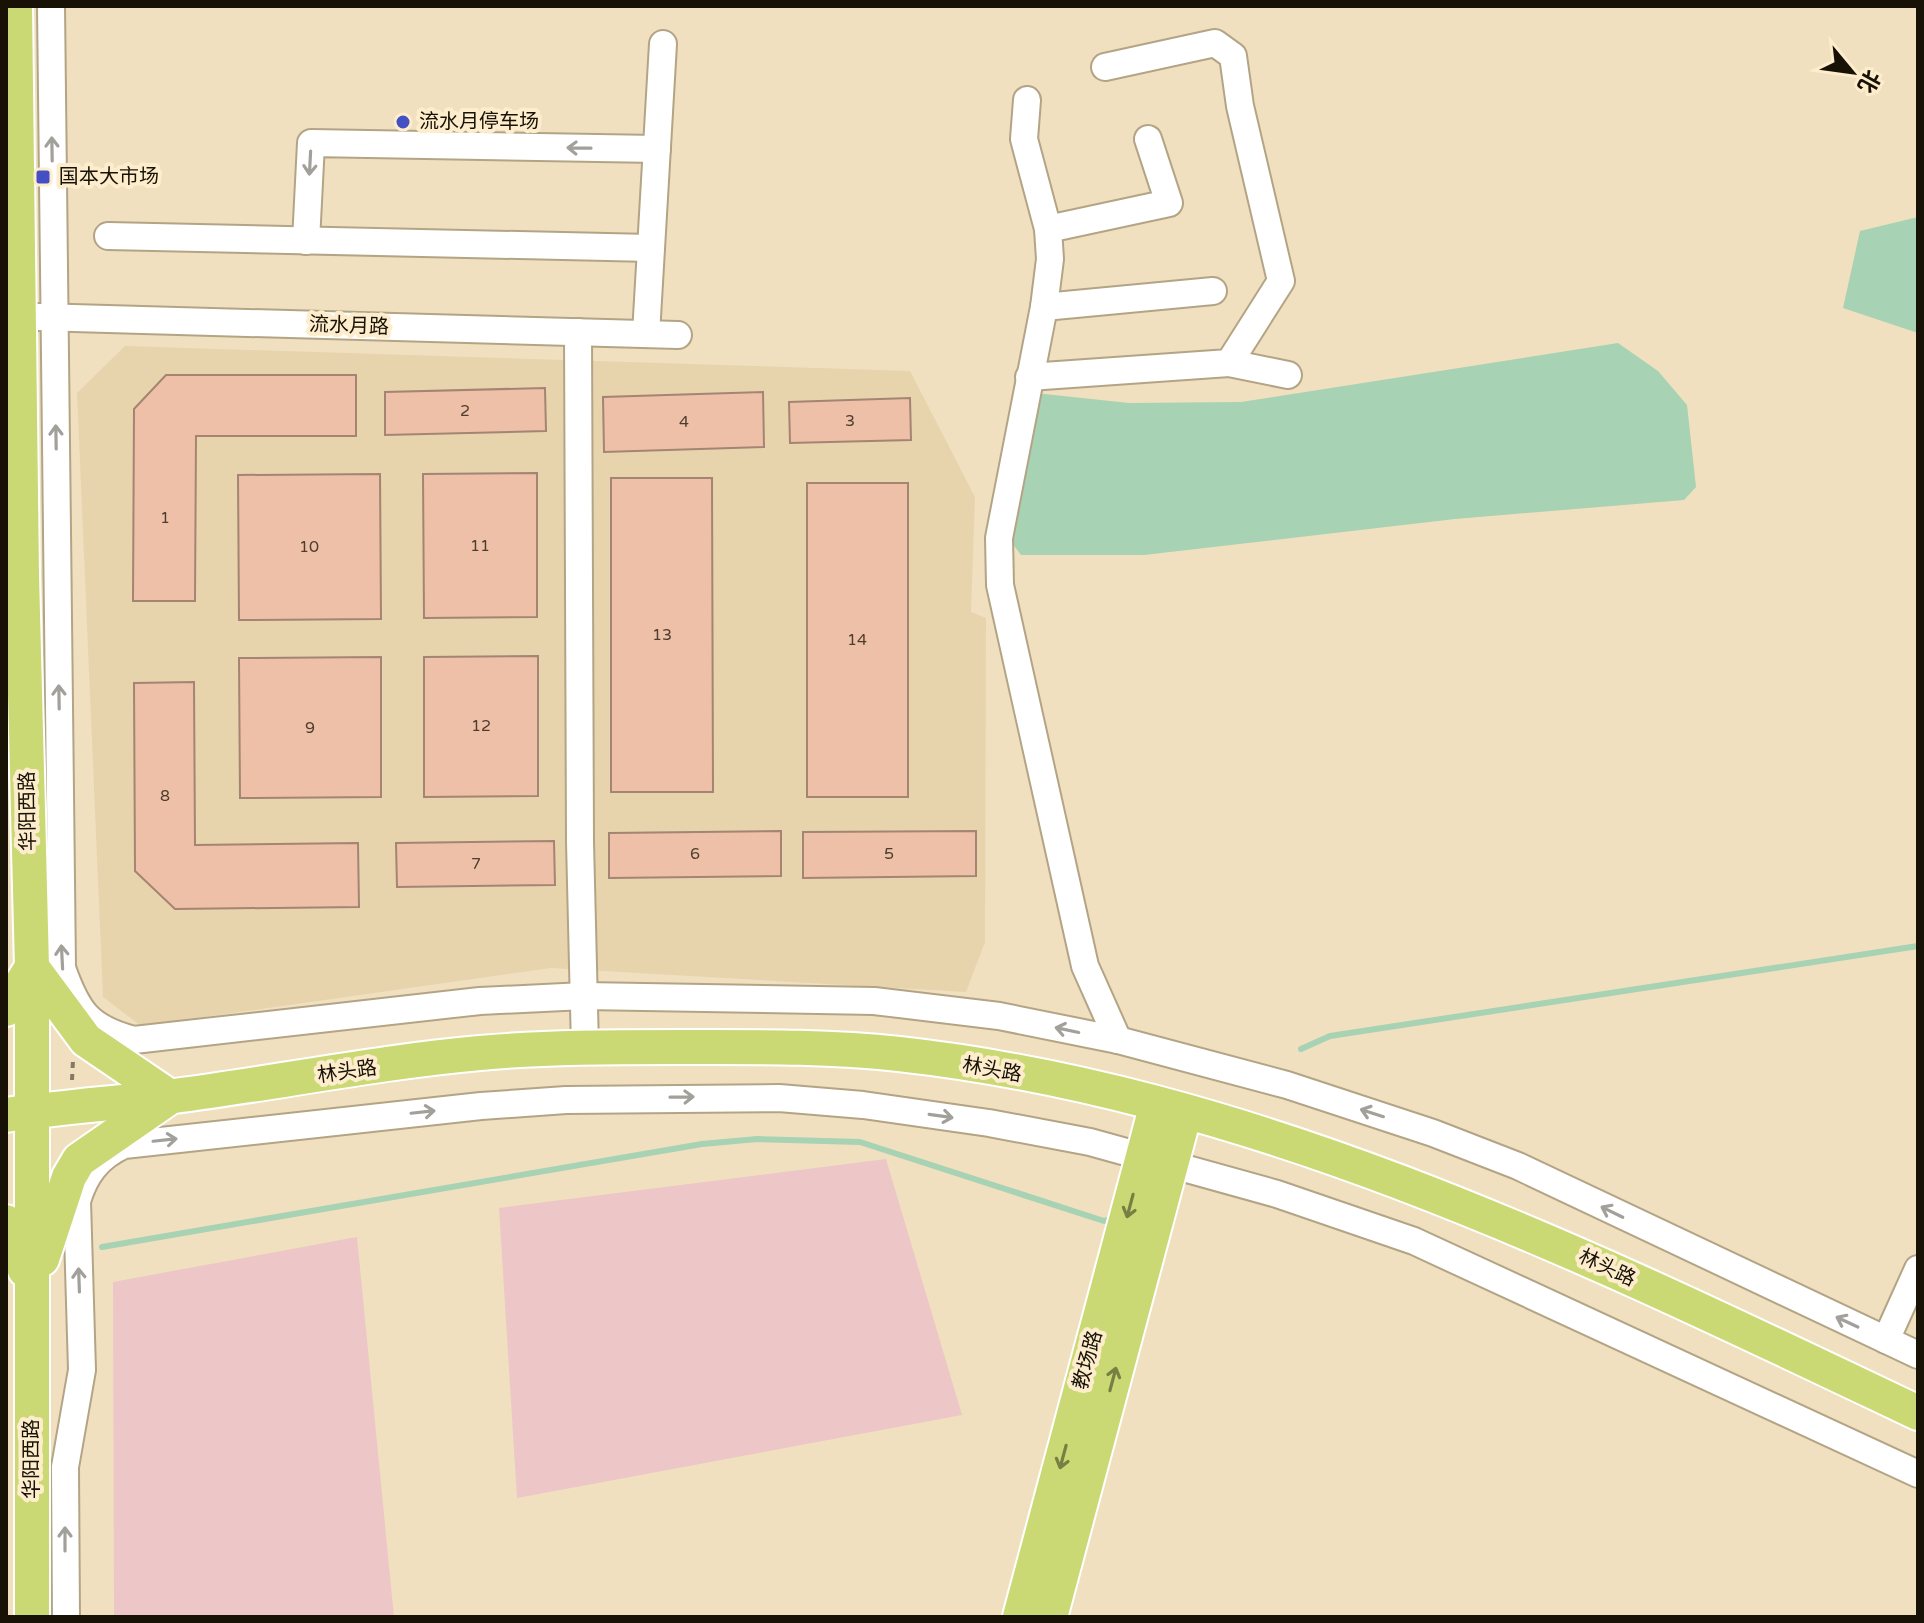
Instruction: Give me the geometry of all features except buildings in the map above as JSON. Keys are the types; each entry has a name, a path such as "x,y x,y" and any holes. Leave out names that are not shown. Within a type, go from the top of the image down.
{"main road":[{"name":"华阳西路","path":"15,6 19,317 14,575 32,967 19,1113 32,1289 32,1617"},
{"path":"6,1009 32,967 86,1040 170,1097 79,1160 69,1177 32,1289"},
{"name":"林头路","path":"19,1113 170,1097 478,1053 585,1048 777,1046 900,1054 1100,1088 1416,1186 1563,1248 1918,1413"},
{"name":"教场路","path":"1020,1617 1171,1108"},
{"name":"教场路","path":"1050,1617 1157,1160"},
{"path":"6,1222 32,1289"}],"street":[{"path":"51,6 62,968 80,1009 94,1026 134,1040 480,1001 584,996 874,1001 999,1016 1118,1040 1287,1085 1476,1150 1918,1355"},
{"path":"1105,67 1215,43 1233,56 1240,106 1281,281 1229,363"},
{"path":"646,334 663,44"},
{"path":"1027,100 1024,139 1048,229 1050,259 1044,307 999,538 1000,585 1085,966 1118,1040"},
{"path":"1048,229 1169,203 1148,139"},
{"path":"306,241 311,143 657,149"},
{"path":"108,236 651,248"},
{"path":"1044,307 1213,291"},
{"name":"流水月路","path":"19,317 678,335"},
{"path":"578,332 585,1048"},
{"path":"1029,377 1229,363 1288,375"},
{"path":"66,1617 65,1467 82,1370 77,1201 84,1180 100,1160 124,1145 481,1106 712,1097 879,1107 1090,1142 1277,1194 1414,1241 1918,1474"},
{"path":"1886,1340 1916,1277"}],"shaded area":[{"path":"1918,217 1918,333 1843,308 1860,231"},
{"path":"1618,343 1658,371 1687,405 1696,487 1684,500 1455,519 1144,555 1021,555 1004,532 1035,393 1129,403 1241,402"},
{"path":"125,346 910,371 975,497 971,612 986,618 985,942 966,992 551,968 141,1026 103,997 77,393"},
{"path":"886,1159 962,1415 517,1498 499,1208"},
{"path":"357,1237 394,1617 114,1617 113,1282"}],"waterway":[{"path":"1301,1049 1330,1036 1918,946"},
{"path":"102,1247 702,1144 757,1139 860,1142 1104,1221 1115,1218"}],"place":[{"name":"流水月停车场","path":"403,122"},
{"name":"国本大市场","path":"43,177"}]}
